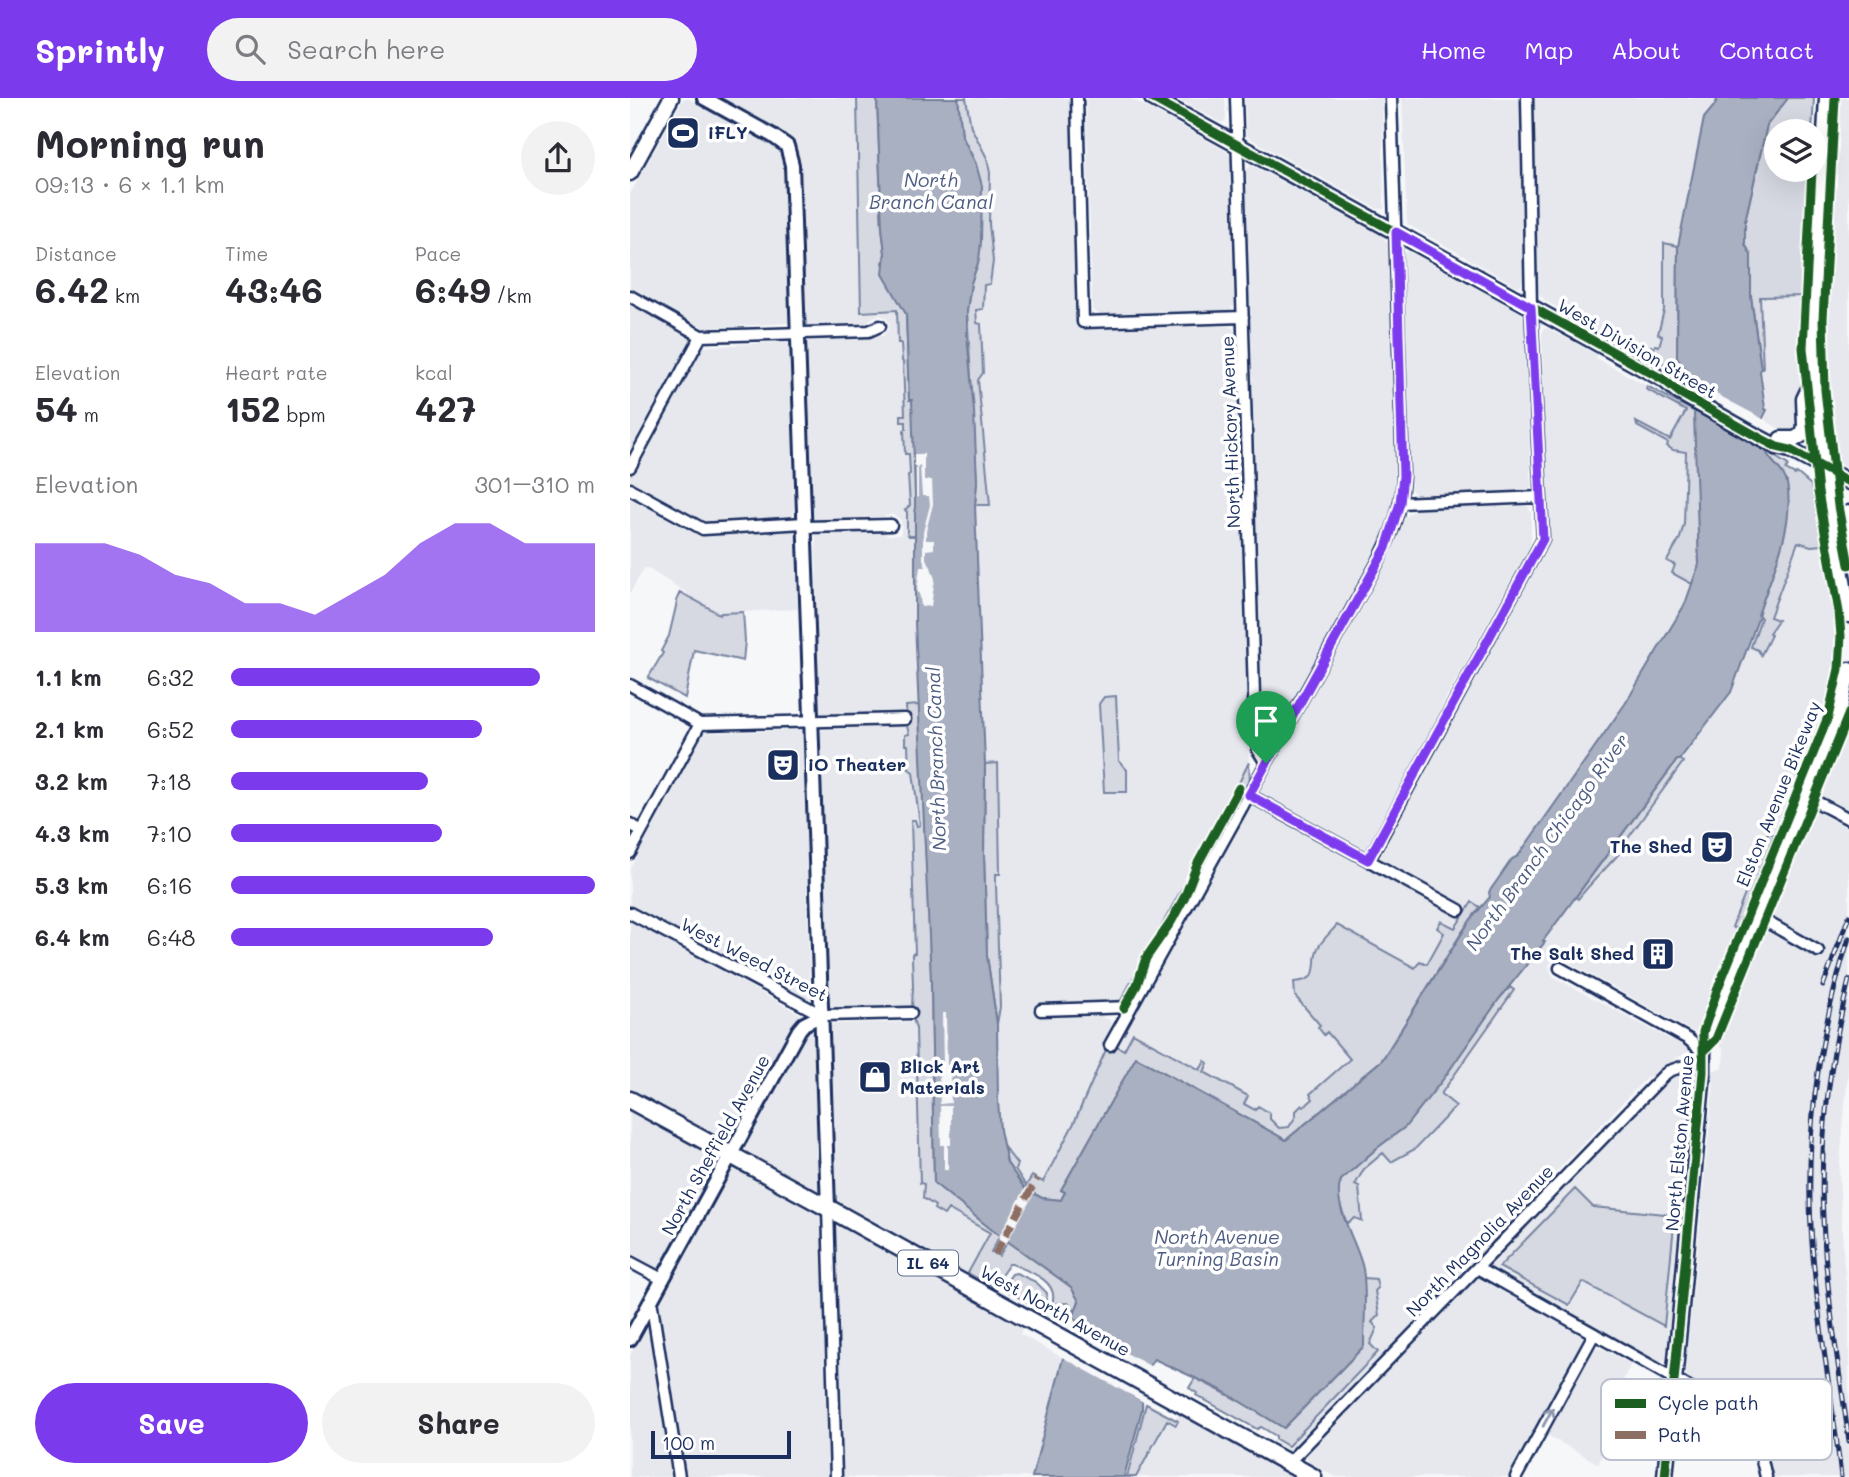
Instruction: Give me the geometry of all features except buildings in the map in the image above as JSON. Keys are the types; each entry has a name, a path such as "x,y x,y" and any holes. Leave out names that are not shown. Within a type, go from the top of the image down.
{"main road":[{"path":"630,173 671,98"},
{"name":"West Division Street","path":"1152,98 1664,380 1680,393 1701,400 1761,433 1777,447 1786,444 1849,482"},
{"path":"1827,98 1815,377 1825,469 1849,615"},
{"path":"1786,444 1803,434 1804,399 1815,377"},
{"path":"1849,513 1846,523 1849,548"},
{"path":"1841,569 1849,554"},
{"name":"North Elston Avenue","path":"1674,1379 1703,1052 1723,995 1758,917 1836,725 1849,670"},
{"name":"West North Avenue","path":"630,1100 1313,1477"}],"street":[{"path":"704,98 787,146 792,165 836,1477"},
{"path":"1077,98 1083,322 1243,317"},
{"name":"North Hickory Avenue","path":"1236,98 1255,728 1258,750 1266,763"},
{"path":"1110,1045 1386,548 1400,503 1403,476 1391,98"},
{"path":"1368,860 1543,539 1531,307 1527,98"},
{"path":"630,296 701,336 869,331 880,326"},
{"path":"630,467 701,336"},
{"path":"630,489 703,529 891,525"},
{"path":"1400,503 1541,497"},
{"path":"630,685 700,724 905,719"},
{"path":"630,853 700,724"},
{"path":"1249,795 1459,910"},
{"path":"1807,797 1849,819"},
{"path":"630,824 642,831"},
{"name":"West Weed Street","path":"630,913 822,1015 911,1013"},
{"path":"1758,917 1818,951"},
{"path":"1560,968 1688,1039 1703,1052"},
{"path":"1041,1010 1131,1007"},
{"name":"North Sheffield Avenue","path":"630,1339 799,1030 804,1024 822,1015"},
{"name":"North Magnolia Avenue","path":"1288,1463 1664,1074 1687,1065 1703,1052"},
{"path":"630,1262 662,1279"},
{"path":"1477,1268 1674,1379"},
{"path":"651,1299 679,1477"},
{"path":"1516,1477 1594,1334"}],"shaded area":[{"path":"684,98 772,144 783,157 787,323 704,328 630,287 630,194"},
{"path":"723,98 877,98 882,228 906,314 915,498 907,512 909,536 915,536 915,623 931,981 934,1183 992,1230 968,1273 835,1198 829,1028 833,1024 913,1022 912,1007 833,1009 825,1005 817,733 823,730 907,726 905,714 822,716 818,711 816,534 884,531 886,535 900,535 902,526 900,519 892,514 817,521 812,517 806,344 810,339 883,336 889,329 889,323 880,315 873,317 862,327 807,326 799,154 788,135"},
{"path":"857,98 877,98 885,253 883,263 906,314 909,399 912,399 924,454 915,623 915,536 909,536 907,533 905,510 910,505 910,474 909,454 905,454 906,422 901,422 901,415 905,415 897,310 861,312"},
{"path":"958,98 1071,98 1077,322 1080,328 1227,326 1233,328 1235,333 1249,762 1121,1000 1041,1003 1042,1018 1100,1016 1110,1020 1113,1032 1074,1123 1042,1182 1032,1176 1025,1189 1007,1163 1000,1130 997,1024 987,956 985,764 975,505 977,482"},
{"path":"958,98 966,98 971,127 987,158 990,173 989,224 993,261 990,284 984,285 983,309 976,310 977,323 981,324 983,373 978,380 990,505 975,505 977,482 967,310 971,283 979,260 976,164 962,136"},
{"path":"1086,98 1130,98 1226,151 1230,156 1234,305 1230,310 1098,314 1093,310"},
{"path":"1176,98 1225,98 1226,119 1220,122"},
{"path":"1245,98 1382,98 1384,209 1378,209 1249,138 1246,135"},
{"path":"1402,98 1522,98 1526,255 1520,286 1407,224"},
{"path":"1531,98 1718,98 1704,118 1678,246 1683,375 1607,332 1605,335 1546,301 1539,294"},
{"path":"1788,98 1814,98 1813,119 1772,119"},
{"path":"1836,98 1849,98 1849,469 1836,462 1826,380 1826,292"},
{"path":"1764,138 1764,182 1810,182 1805,296 1760,297 1763,369 1751,296 1751,255 1745,244 1745,221"},
{"path":"1251,165 1382,236 1389,247 1395,468 1392,510 1383,539 1367,570 1278,733 1271,738 1263,729 1246,171"},
{"path":"1664,243 1678,246 1677,357 1686,369 1683,375 1647,354 1651,346 1659,346 1662,336 1658,334 1664,310"},
{"path":"1408,251 1525,317 1531,491 1528,495 1420,498 1411,488 1404,257"},
{"path":"1751,296 1805,296 1802,426 1794,434 1764,420 1766,416"},
{"path":"630,304 695,339 630,456"},
{"path":"1547,328 1695,412 1699,564 1685,604 1625,704 1518,856 1512,859 1489,892 1490,897 1286,1140 1117,1046 1246,812 1253,807 1260,807 1461,918 1466,911 1383,864 1380,853 1548,547 1542,332"},
{"path":"786,342 790,346 793,517 700,522 630,482 630,476 700,347"},
{"path":"1647,386 1695,412 1699,564 1692,584 1672,573 1675,565 1667,561 1680,538 1684,524 1686,452 1673,450 1667,446 1668,443 1637,426 1636,422 1670,440 1686,411 1646,389"},
{"path":"1766,451 1788,465 1786,470 1795,475 1797,473 1811,485 1822,545 1811,546 1798,542 1770,617 1778,620 1769,633 1771,635 1761,655 1751,647 1761,618 1758,615 1781,547 1788,511 1784,477"},
{"path":"1786,469 1795,475 1797,473 1811,485 1821,532 1824,532 1838,613 1837,667 1827,715 1699,1030 1692,1031 1566,959 1557,957 1549,966 1554,977 1685,1045 1689,1052 1676,1058 1655,1077 1648,1076 1547,1181 1546,1190 1294,1450 1289,1451 1272,1441 1364,1345 1357,1250 1338,1199 1510,987 1678,759 1731,692"},
{"path":"630,498 696,534 795,530 798,609 720,615 686,596 687,593 645,567 630,593"},
{"path":"1526,506 1531,512 1530,546 1445,700 1433,730 1369,847 1365,850 1356,849 1268,801 1261,793 1260,786 1391,547 1398,525 1403,519 1421,508"},
{"path":"680,592 720,615 743,612 745,641 743,661 694,650 685,698 648,678 663,653 661,651 669,636"},
{"path":"1116,696 1119,761 1127,770 1127,792 1104,792 1099,704 1104,697"},
{"path":"919,705 920,737 931,813 924,825 927,874 932,882 928,902 933,921 930,952 935,965 931,981 934,1183 1000,1235 991,1252 999,1256 1008,1241 1071,1287 1079,1301 1075,1311 1068,1303 1052,1304 1052,1289 1047,1283 1012,1264 1009,1264 993,1287 968,1273 990,1233 948,1209 944,1215 923,1198 924,1184 920,1183 916,1028 912,1009 912,954 915,953 911,820 915,820 917,826 920,825 913,772 909,769 908,745 905,745 905,735 909,734 906,706"},
{"path":"1849,716 1849,810 1823,796 1820,791"},
{"path":"803,730 810,1004 630,906 630,869 704,733"},
{"path":"1678,759 1683,762 1622,850 1578,899 1576,897"},
{"path":"1249,762 1250,782 1131,998 1121,1000 1235,791"},
{"path":"998,763 1000,874 996,874 996,885 1000,1007 997,1024 987,956 984,853 985,764"},
{"path":"1814,810 1849,829 1849,1061 1839,1174 1849,1311 1849,1477 1773,1477 1769,1460 1832,1460 1832,1379 1687,1379 1685,1374 1714,1082 1712,1075 1714,1070 1723,1067 1724,1049 1718,1044 1718,1040 1762,932 1768,932 1817,959 1823,947 1771,919 1769,915"},
{"path":"1768,833 1774,834 1736,929 1732,927 1751,879 1747,868 1754,873 1763,852 1757,845"},
{"path":"1472,902 1480,907 1382,1060 1286,1140 1136,1057 1061,1190 1065,1192 1061,1200 1042,1198 1025,1189 1007,1163 1004,1147 1017,1164 1015,1169 1026,1186 1032,1176 1043,1182 1074,1123 1108,1045 1124,1050 1133,1033 1200,1070 1205,1061 1208,1063 1204,1072 1248,1096 1244,1104 1255,1110 1258,1106 1270,1113 1270,1119 1279,1128 1289,1127 1296,1111 1313,1099 1310,1094 1350,1059 1327,1032 1324,1035 1318,1027 1320,1025 1295,996 1294,982 1303,981 1313,974 1316,954 1324,939 1337,925 1415,968 1420,961 1427,964 1444,933 1437,928 1441,921 1455,928"},
{"path":"630,921 813,1021 818,1191 630,1088"},
{"path":"1510,987 1514,990 1441,1094 1456,1106 1415,1149 1391,1162 1383,1153 1364,1169 1355,1185 1359,1187 1362,1221 1355,1218 1347,1223 1339,1197 1341,1180 1405,1127"},
{"path":"1692,1073 1692,1076 1666,1359 1659,1363 1491,1271 1490,1263 1666,1079"},
{"path":"630,1112 968,1296 1022,1328 1020,1334 1063,1358 1032,1477 630,1477 630,1355 672,1278 630,1254"},
{"path":"1575,1189 1593,1207 1675,1215 1664,1326 1583,1282 1569,1305 1499,1267"},
{"path":"1016,1273 1036,1282 1047,1293 1045,1305 1031,1300 1029,1303 1002,1288 1012,1274"},
{"path":"1364,1278 1376,1279 1378,1288 1375,1291 1379,1315 1372,1322 1377,1328 1370,1344 1378,1352 1288,1446 1261,1427 1257,1429 1196,1395 1197,1393 1189,1388 1195,1378 1284,1428 1364,1346"},
{"path":"1478,1278 1583,1339 1509,1477 1336,1477 1309,1462 1306,1457 1309,1449 1472,1280"},
{"path":"1599,1347 1631,1364 1624,1379 1601,1379 1599,1464 1547,1435 1594,1349"},
{"path":"1142,1401 1175,1420 1179,1414 1290,1477 1124,1477"},
{"path":"1146,1404 1178,1421 1176,1425 1167,1420 1136,1477 1127,1477"}],"water":[{"path":"877,98 958,98 962,136 976,164 982,186 981,242 979,260 971,283 967,335 977,482 975,505 985,764 987,956 997,1024 1000,1130 1007,1163 1025,1189 1042,1198 1061,1200 1065,1192 1061,1190 1136,1057 1286,1140 1382,1060 1471,919 1490,897 1489,892 1512,859 1518,856 1625,704 1685,604 1699,564 1694,414 1708,390 1689,378 1677,357 1678,246 1704,118 1718,98 1788,98 1772,119 1764,119 1764,138 1745,221 1745,244 1751,255 1751,297 1767,410 1751,443 1766,451 1785,478 1789,499 1788,516 1759,616 1731,692 1677,760 1543,941 1545,942 1499,999 1444,1078 1405,1127 1341,1180 1339,1190 1342,1212 1363,1269 1364,1346 1284,1428 1219,1389 1154,1359 1130,1394 1142,1401 1142,1409 1124,1477 1032,1477 1063,1358 1078,1327 1074,1315 1079,1301 1071,1287 992,1230 934,1183 931,981 915,623 912,400 909,400 906,314 883,274 885,253"}],"pier":[{"path":"1707,389 1767,421 1754,444 1694,411"},
{"path":"914,454 924,454 924,480 932,480 933,504 926,540 934,540 934,549 926,550 926,559 935,579 931,606 921,607 917,589 920,567 926,567 923,559 923,532 930,505 929,496 922,496 920,465 916,498"},
{"path":"942,1013 946,1013 951,1103 940,1104 939,1075 940,1065 943,1065"},
{"path":"940,1106 951,1106 948,1170 944,1170"},
{"path":"1026,1187 1035,1192 1006,1244 998,1238"},
{"path":"1073,1324 1152,1367 1134,1393 1144,1399 1145,1403 1060,1356"}],"railway":[{"path":"1823,986 1849,916"},
{"path":"1828,1379 1811,1236 1811,1134 1824,1035 1849,938"},
{"path":"1849,980 1827,1098 1822,1188 1827,1274 1849,1441"},
{"path":"1832,1412 1841,1477"}],"marked path":[{"path":"995,1254 1037,1179"}],"cycle path":[{"path":"1152,98 1664,380 1680,393 1758,437 1777,447 1790,450 1849,482"},
{"path":"1835,98 1823,319 1825,390 1838,506 1849,565"},
{"name":"Elston Avenue Bikeway","path":"1674,1379 1703,1072 1703,1032 1718,988 1828,717 1839,669 1839,612 1818,492 1803,348 1811,182"},
{"path":"1703,1052 1716,1039 1849,713"},
{"path":"1124,1008 1137,985 1146,958 1171,922 1197,865 1239,788"},
{"name":"Elston Avenue Bikeway","path":"1665,1477 1667,1460"}],"place":[{"name":"iFLY","path":"683,133"},
{"name":"iO Theater","path":"783,765"},
{"name":"The Shed","path":"1717,847"},
{"name":"The Salt Shed","path":"1658,954"},
{"name":"Blick Art Materials","path":"875,1077"}],"route":[{"path":"1396,232 1531,307 1543,539 1368,860 1249,795 1266,763 1386,548 1400,503 1403,476 1396,232"}],"water label":[{"name":"North Branch Canal","path":"931,191"},
{"name":"North Branch Canal","path":"936,759"},
{"name":"North Branch Chicago River","path":"1547,842"},
{"name":"North Avenue Turning Basin","path":"1217,1248"}]}
